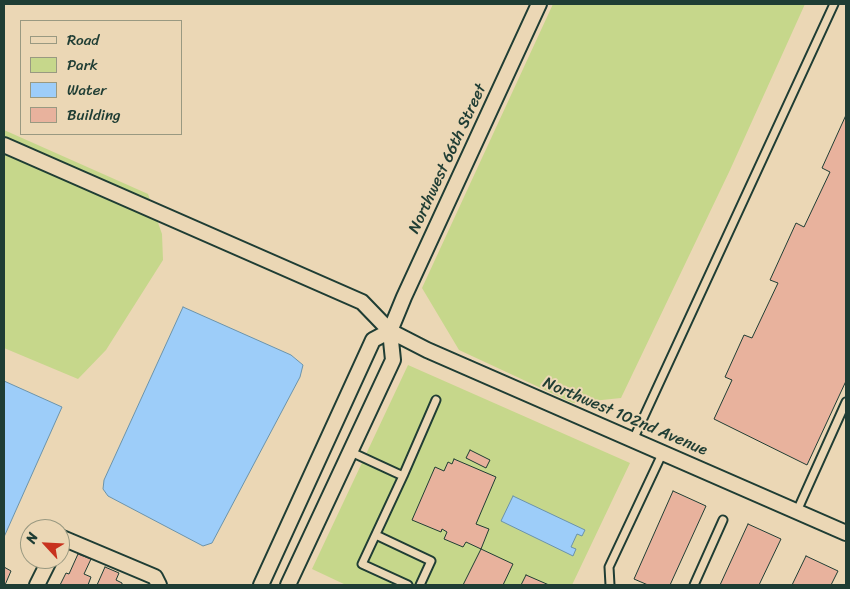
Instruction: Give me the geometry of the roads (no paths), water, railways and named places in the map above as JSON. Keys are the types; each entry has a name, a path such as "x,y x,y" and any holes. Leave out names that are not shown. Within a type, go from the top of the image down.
{"street":[{"name":"Northwest 66th Street","path":"390,331 539,4"},
{"name":"Northwest 102nd Avenue","path":"4,146 362,302 390,331 427,350 846,532"},
{"path":"261,585 373,340 390,331 394,360 288,585"},
{"path":"70,540 155,577 159,585"},
{"path":"37,585 45,569"}],"lane":[{"path":"633,440 834,4"},
{"path":"408,585 362,564 436,400"},
{"path":"798,511 846,402"},
{"path":"351,452 403,476"},
{"path":"610,585 609,567 663,452"},
{"path":"694,585 723,520"},
{"path":"376,535 431,561 420,585"}],"water":[{"path":"183,307 291,355 303,365 300,377 212,543 203,546 108,496 103,489 104,480"},
{"path":"4,381 62,407 4,537"},
{"path":"513,496 585,530 582,536 577,534 571,547 576,549 573,556 501,521"}]}
